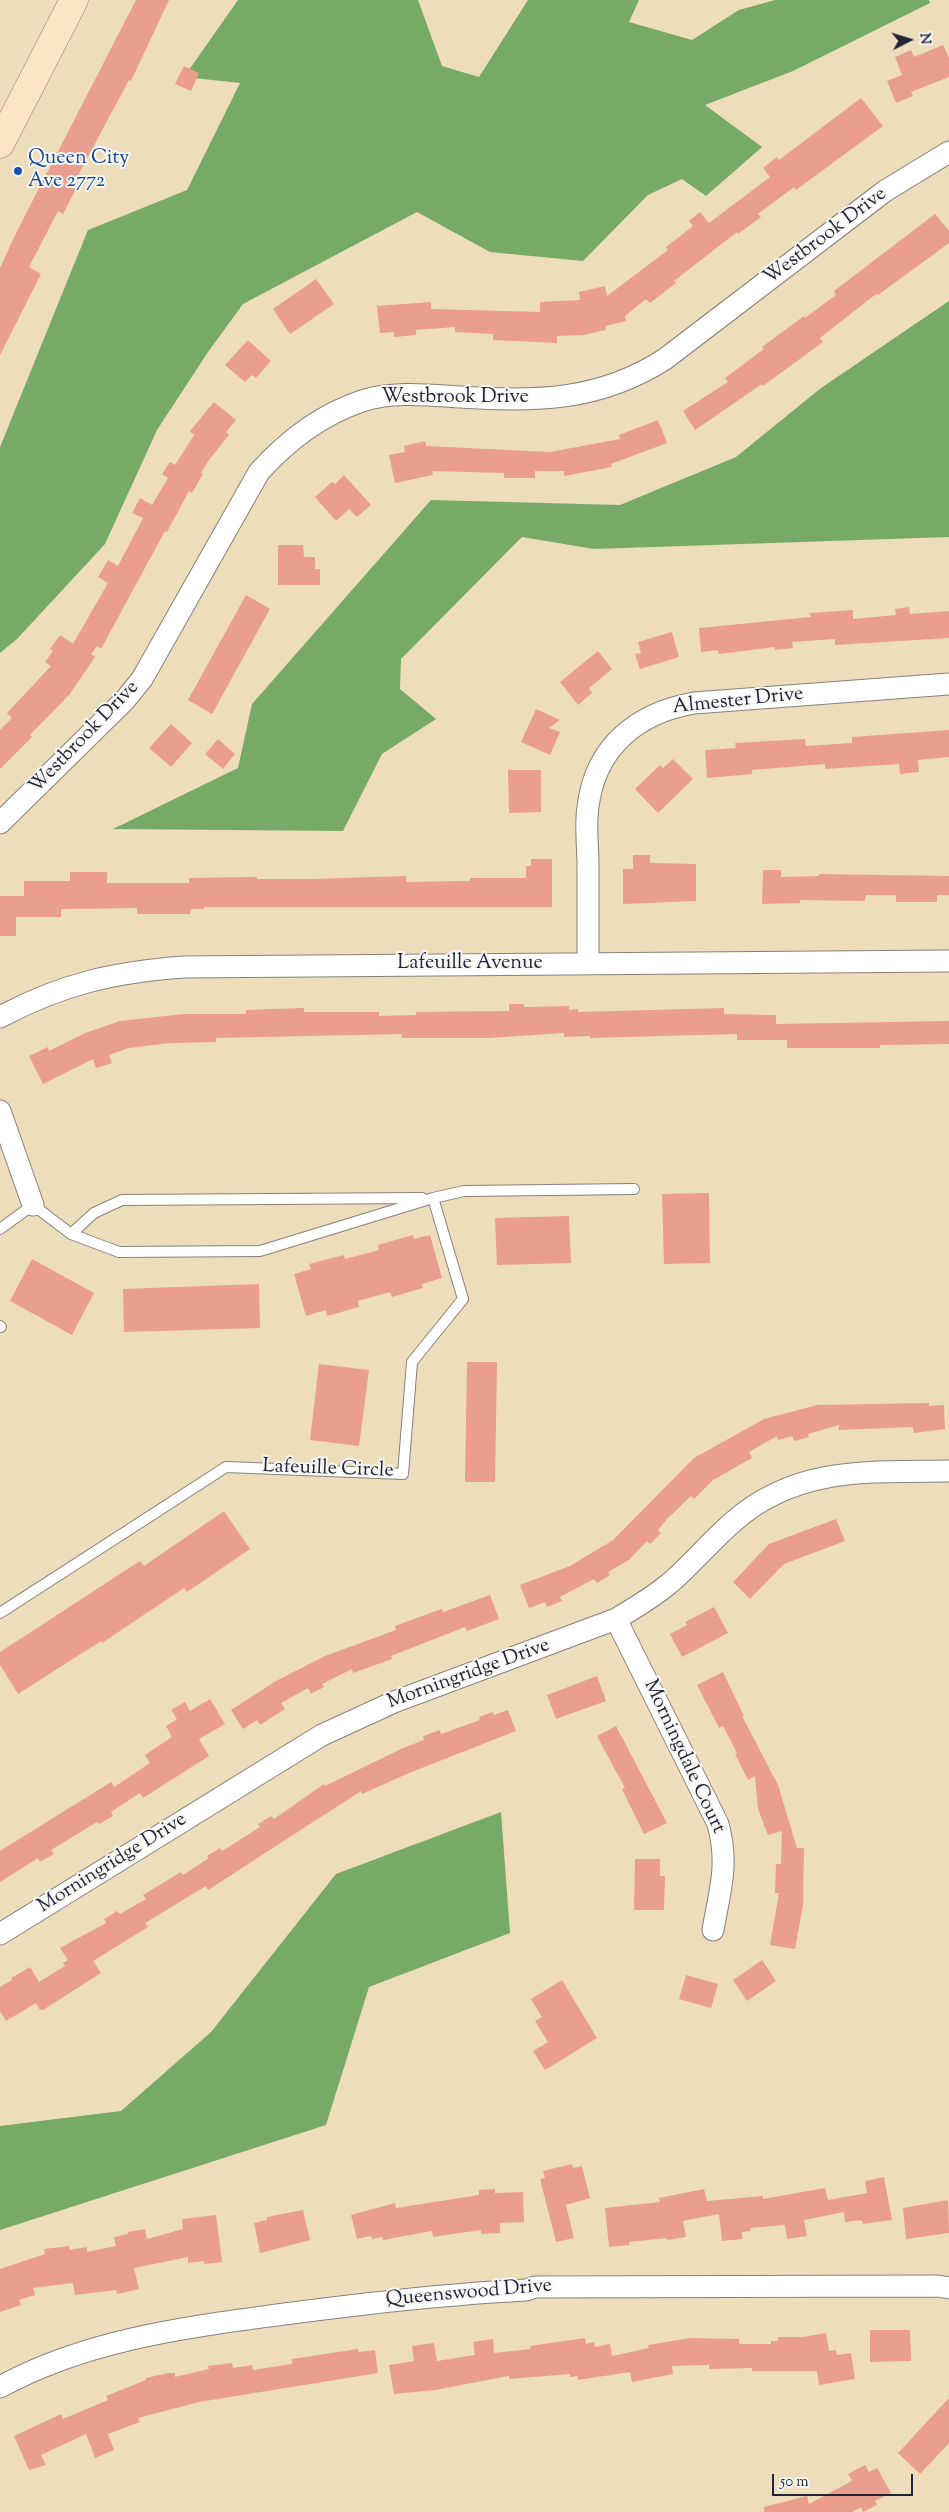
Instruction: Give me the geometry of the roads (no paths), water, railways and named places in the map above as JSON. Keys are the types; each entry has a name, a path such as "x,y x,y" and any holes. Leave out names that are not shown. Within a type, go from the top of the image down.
{"main road":[{"path":"0,144 74,0"}],"street":[{"name":"Westbrook Drive","path":"0,823 125,700 142,679 260,472 280,449 304,429 330,414 363,401 395,396 428,395 510,400 542,399 582,394 615,385 644,373 885,191 949,152"},
{"name":"Almester Drive","path":"588,964 589,799 593,781 600,765 613,745 632,728 651,716 672,707 694,703 949,684"},
{"name":"Lafeuille Avenue","path":"0,1017 66,987 101,977 138,970 184,967 949,961"},
{"path":"0,1111 33,1205"},
{"name":"Morningridge Drive","path":"0,1934 322,1735 394,1702 616,1619 645,1602 671,1582 733,1521 755,1505 778,1492 812,1480 857,1472 949,1471"},
{"name":"Morningdale Court","path":"616,1619 718,1824 724,1846 725,1864 713,1930"},
{"name":"Queenswood Drive","path":"0,2387 56,2361 89,2350 166,2330 386,2301 526,2290 535,2287 937,2286 949,2288"}],"lane":[{"path":"0,1229 33,1205 71,1234 119,1252 260,1251 433,1198 464,1191 634,1188"},
{"path":"71,1234 94,1213 122,1200 433,1198"},
{"name":"Lafeuille Circle","path":"0,1613 226,1467 403,1474 412,1362 463,1298 433,1198"}],"place":[{"name":"Queen City Ave 2772","path":"18,171"}]}
